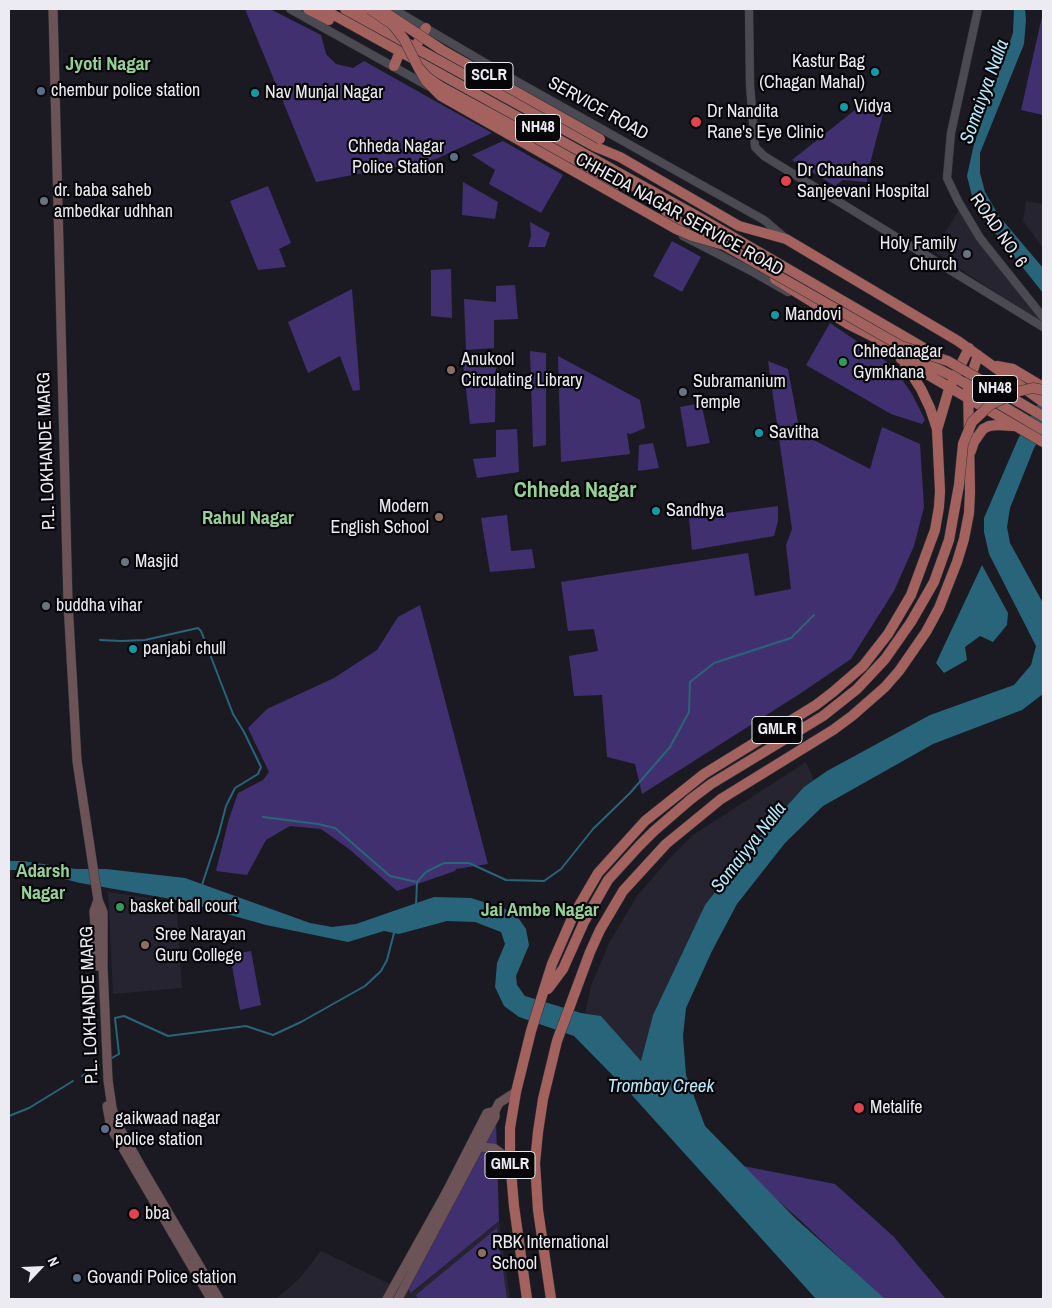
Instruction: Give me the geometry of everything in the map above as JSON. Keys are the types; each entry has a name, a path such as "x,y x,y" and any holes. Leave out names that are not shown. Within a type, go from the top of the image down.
{"highway":[{"path":"308,9 363,39 399,54 434,64"},
{"name":"NH48","path":"323,9 596,147 620,157 739,226 786,238 969,348 993,366 1042,393"},
{"name":"NH48","path":"344,9 644,188 697,216 1043,416"},
{"path":"360,9 416,46 434,64"},
{"name":"SCLR","path":"370,9 392,24 404,39 418,67 427,77 442,87 617,184 644,188"},
{"name":"SCLR","path":"380,9 442,50 600,139 620,157"},
{"path":"416,46 426,28"},
{"path":"394,66 399,54"},
{"path":"418,67 426,81 441,96 676,229 692,236 724,245 901,346 948,361"},
{"path":"659,196 668,215 848,324 954,377 1043,430"},
{"path":"890,345 922,389 938,430"},
{"name":"GMLR","path":"528,1299 514,1206 510,1160 510,1128 516,1092 531,1031 552,964 573,916 598,873 630,837 664,806 704,774 816,706 863,666 901,616 912,595 935,530 940,491 938,430 949,389 969,348"},
{"name":"GMLR","path":"551,1299 538,1210 535,1163 538,1132 543,1099 557,1040 590,952 611,910 623,891 661,848 721,799 833,730 869,702 899,671 926,632 957,562 969,513 967,398 968,386 978,355"},
{"path":"901,359 949,389 1043,442"},
{"path":"544,993 563,969 584,922 608,880 654,830 711,784 823,716 862,684 885,659 911,622 934,582 949,540 958,493 963,444 972,422 990,405 1009,395 1033,388 1042,393"},
{"path":"969,460 974,442 983,429 997,425 1016,427"}],"main road":[{"name":"P.L. LOKHANDE MARG","path":"53,9 68,596 77,762 98,900 103,912 106,1053 112,1108 116,1122 142,1170 219,1299"},
{"name":"P.L. LOKHANDE MARG","path":"98,900 94,911 99,1022 103,1083 110,1123 114,1134 211,1299"},
{"path":"398,1299 495,1117 495,1111 499,1103 516,1092"},
{"path":"387,1299 445,1195 487,1114 495,1111"},
{"path":"479,1147 494,1148 510,1160"}],"street":[{"name":"CHHEDA NAGAR SERVICE ROAD","path":"290,9 394,66 452,100 494,129 692,241 753,272 805,303 848,324"},
{"name":"SERVICE ROAD","path":"393,9 764,220 786,238"},
{"path":"749,9 750,85 755,147 764,156 1043,327"},
{"name":"ROAD NO. 6","path":"978,9 951,133 947,178 980,238 1043,317"}],"shaded area":[{"path":"245,9 270,9 321,35 326,54 336,64 353,68 364,61 492,133 436,159 316,182"},
{"path":"1043,12 1043,115 1021,110"},
{"path":"865,102 884,110 867,175 867,182 843,180 835,186 792,160"},
{"path":"503,141 563,175 541,213 489,184 495,170 472,155"},
{"path":"463,182 498,202 495,219 462,215"},
{"path":"268,186 291,243 279,249 286,267 258,270 230,201"},
{"path":"1026,201 1043,204 1043,248 1023,221"},
{"path":"959,210 986,252 1042,319 1040,322 933,251"},
{"path":"530,222 550,233 545,247 528,247 531,236"},
{"path":"672,241 701,257 682,292 653,276"},
{"path":"451,269 452,318 431,316 431,270"},
{"path":"515,285 518,319 494,320 494,348 466,350 464,299 496,302 496,286"},
{"path":"352,289 360,390 353,391 340,356 308,373 288,322"},
{"path":"830,323 894,368 912,394 925,420 922,424 891,414 806,365"},
{"path":"530,351 546,353 546,445 533,447"},
{"path":"558,356 640,400 645,428 631,434 627,433 630,454 561,462"},
{"path":"768,361 788,369 800,433 870,469 882,427 920,444 924,507 914,546 894,591 851,659 642,794 635,764 607,757 602,695 574,696 569,656 598,651 594,629 568,631 561,582 748,553 755,596 791,589 786,545 792,529"},
{"path":"463,364 496,365 495,422 470,424"},
{"path":"701,403 710,443 687,447 680,407"},
{"path":"517,429 519,472 477,478 473,459 496,457 496,430"},
{"path":"653,443 659,468 638,471 639,445"},
{"path":"778,506 778,521 774,536 692,550 689,518"},
{"path":"507,515 511,551 532,549 535,568 490,572 481,518"},
{"path":"420,605 488,864 456,869 455,871 397,891 349,849 321,829 290,826 266,840 247,875 216,871 229,819 238,793 263,780 269,772 248,728 267,709 334,678 377,650 398,617"},
{"path":"806,762 814,780 804,787 750,847 705,905 653,1015 641,1062 601,1016 585,1013 591,986 609,943 637,896 668,860 693,835"},
{"name":"Sree Narayan Guru College","path":"108,892 176,902 182,988 113,994"},
{"path":"251,951 261,1005 240,1010 230,955"},
{"path":"496,1121 499,1221 411,1293 406,1285"},
{"path":"738,1165 835,1184 893,1236 946,1299 883,1299 801,1221"},
{"name":"RBK International School","path":"499,1221 510,1299 398,1299 406,1285 412,1293"},
{"name":"RBK International School","path":"497,1228 507,1299 418,1299 416,1295"},
{"path":"321,1251 390,1284 381,1299 276,1299 299,1279"}],"water":[{"path":"1014,9 1025,9 1024,44 980,153 980,173 985,192 999,216 1043,268 1043,293 985,220 972,196 967,176 974,144 1013,33"},
{"name":"Trombay Creek","path":"1043,395 1043,433 1034,448 1010,508 1007,527 1010,543 1043,603 1043,694 1022,710 933,744 823,806 785,843 737,904 712,951 686,1008 683,1036 686,1075 705,1126 795,1218 885,1299 816,1299 629,1092 574,1036 519,1017 504,1006 495,987 497,963 505,944 501,932 475,922 447,921 399,934 384,931 348,942 266,925 177,900 80,883 29,870 9,870 9,861 23,861 76,869 106,869 185,878 310,923 332,927 356,924 434,897 471,898 505,909 517,916 526,929 529,945 516,976 517,985 525,996 581,1013 601,1016 641,1061 653,1015 705,905 750,847 804,787 827,771 930,715 1014,685 1031,665 1036,646 989,554 984,532 984,518 1018,439"},
{"path":"982,565 1008,613 1007,625 993,642 980,636 965,647 967,660 944,673 936,663"}],"waterway":[{"path":"416,906 417,882 426,872 444,863 469,863 506,880 544,881 561,869 593,829 630,793 670,747 689,712 690,682 714,663 791,638 814,615"},
{"path":"100,640 145,640 198,628 201,631 233,714 261,767 258,774 235,788 226,806 202,885"},
{"path":"263,817 335,828 390,876 417,882"},
{"path":"110,1059 119,1054 115,1018 124,1016 168,1036 246,1026 273,1035 301,1022 365,986 381,971 387,960 394,933"},
{"path":"82,1076 99,1065"},
{"path":"9,1116 29,1108 73,1081"}],"place":[{"name":"Kastur Bag (Chagan Mahal)","path":"875,72"},
{"name":"chembur police station","path":"41,91"},
{"name":"Nav Munjal Nagar","path":"255,93"},
{"name":"Vidya","path":"844,107"},
{"name":"Dr Nandita Rane's Eye Clinic","path":"696,122"},
{"name":"Chheda Nagar Police Station","path":"454,157"},
{"name":"Dr Chauhans Sanjeevani Hospital","path":"786,181"},
{"name":"dr. baba saheb ambedkar udhhan","path":"44,201"},
{"name":"Holy Family Church","path":"967,254"},
{"name":"Mandovi","path":"775,315"},
{"name":"Chhedanagar Gymkhana","path":"843,362"},
{"name":"Anukool Circulating Library","path":"451,370"},
{"name":"Subramanium Temple","path":"683,392"},
{"name":"Savitha","path":"759,433"},
{"name":"Sandhya","path":"656,511"},
{"name":"Modern English School","path":"439,517"},
{"name":"Masjid","path":"125,562"},
{"name":"buddha vihar","path":"46,606"},
{"name":"panjabi chull","path":"133,649"},
{"name":"basket ball court","path":"120,907"},
{"name":"Sree Narayan Guru College","path":"145,945"},
{"name":"Metalife","path":"859,1108"},
{"name":"gaikwaad nagar police station","path":"105,1129"},
{"name":"bba","path":"134,1214"},
{"name":"RBK International School","path":"482,1253"},
{"name":"Govandi Police station","path":"77,1278"}],"district":[{"name":"Jyoti Nagar","path":"108,65"},
{"name":"Chheda Nagar","path":"575,491"},
{"name":"Rahul Nagar","path":"248,519"},
{"name":"Adarsh Nagar","path":"43,883"},
{"name":"Jai Ambe Nagar","path":"540,911"}],"water label":[{"name":"Somaiyya Nalla","path":"985,92"},
{"name":"Somaiyya Nalla","path":"749,848"}]}
